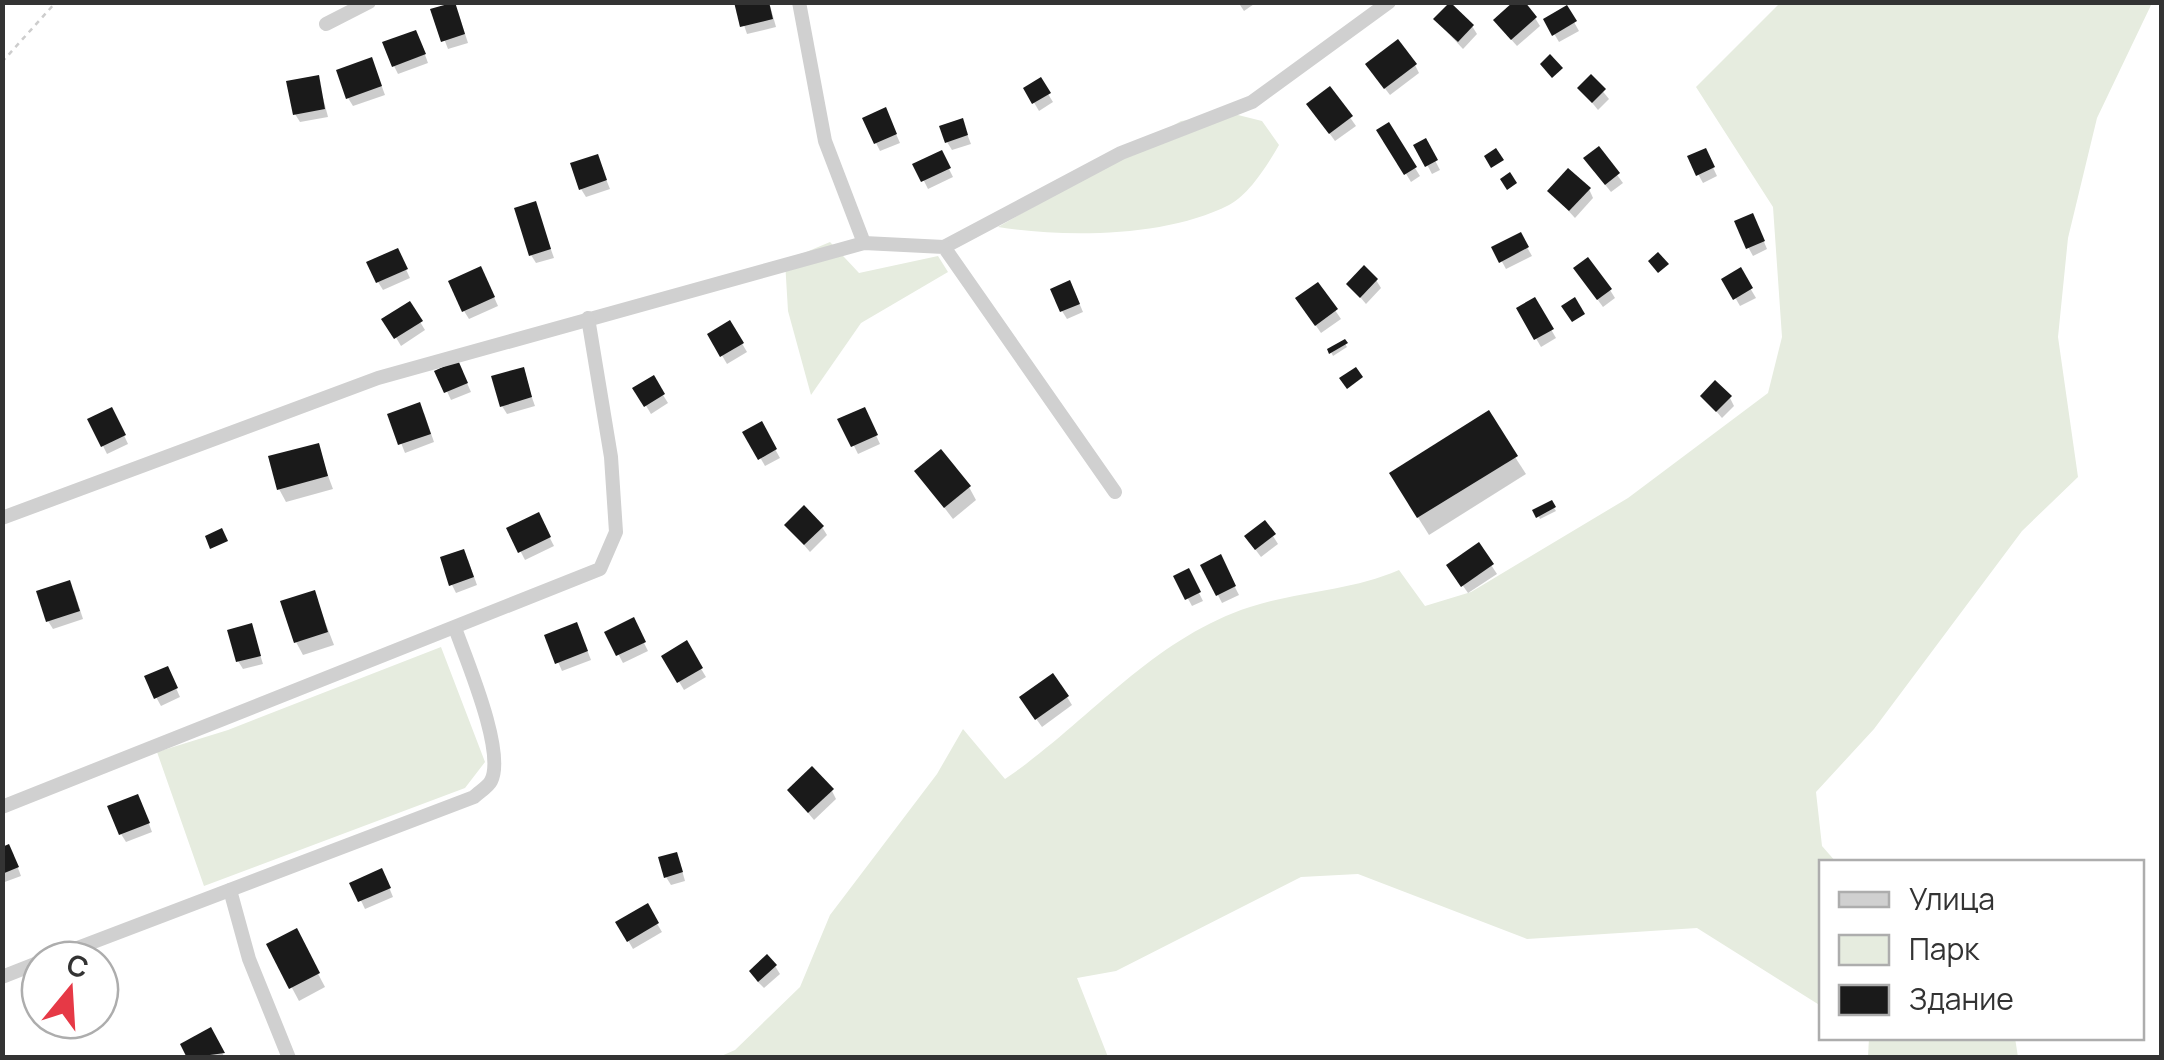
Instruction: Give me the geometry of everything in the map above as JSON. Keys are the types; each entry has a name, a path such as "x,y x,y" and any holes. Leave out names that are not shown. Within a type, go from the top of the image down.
{"street":[{"path":"326,24 368,2"},
{"path":"799,2 825,142 864,244"},
{"path":"2,518 378,378 864,244 944,247 1120,153 1252,102 1389,2"},
{"path":"944,247 1115,492"},
{"path":"2,807 600,570 616,532 611,456 588,318"},
{"path":"98,940 474,797 490,783 495,764 484,714 456,628"},
{"path":"230,890 249,960 289,1058"}],"path":[{"path":"2,62 56,2"}],"green space":[{"path":"1780,3 2152,3 2097,118 2068,238 2058,337 2078,477 2022,531 1874,729 1816,792 1822,846 1834,860 1819,860 1819,1005 1697,928 1527,939 1358,874 1301,877 1116,971 1077,978 1108,1057 719,1057 735,1050 800,987 830,915 937,774 963,729 1005,779 1151,661 1214,621 1250,607 1399,570 1425,606 1471,592 1628,498 1768,393 1782,337 1773,207 1696,87"},
{"path":"1234,114 1262,121 1279,145 1251,187 1229,205 1176,223 1115,232 1054,233 998,227 1181,121"},
{"path":"830,242 859,273 938,256 948,272 861,323 811,395 788,311 785,261"},
{"path":"441,647 485,762 465,788 204,886 157,752 228,730"},
{"path":"1869,1040 2015,1040 2018,1057 1868,1057"}],"building":[{"path":"455,2 465,34 441,42 430,9"},
{"path":"734,2 769,2 773,19 740,27"},
{"path":"1450,2 1474,25 1458,42 1433,19"},
{"path":"1513,2 1525,2 1537,17 1511,40 1493,20"},
{"path":"1567,5 1577,21 1552,36 1543,19"},
{"path":"416,30 426,54 392,67 382,42"},
{"path":"1398,39 1417,64 1384,89 1365,64"},
{"path":"1550,54 1563,68 1552,78 1540,64"},
{"path":"372,57 382,86 346,99 336,70"},
{"path":"1591,74 1606,89 1592,103 1577,88"},
{"path":"319,75 325,109 293,115 286,81"},
{"path":"1041,77 1051,93 1032,104 1023,88"},
{"path":"1330,86 1353,116 1329,134 1306,104"},
{"path":"886,107 897,134 874,144 862,118"},
{"path":"963,118 968,135 945,143 939,126"},
{"path":"1389,122 1417,167 1404,175 1376,130"},
{"path":"1426,138 1438,160 1425,167 1413,145"},
{"path":"1599,146 1620,173 1605,185 1583,158"},
{"path":"1496,148 1504,160 1491,168 1484,156"},
{"path":"1706,148 1715,167 1696,176 1687,156"},
{"path":"942,150 951,168 921,182 912,164"},
{"path":"598,154 607,180 579,190 570,163"},
{"path":"1568,168 1591,188 1569,211 1547,191"},
{"path":"1510,172 1517,183 1507,190 1500,179"},
{"path":"536,201 551,249 529,256 514,208"},
{"path":"1753,213 1765,241 1746,249 1734,221"},
{"path":"1521,232 1529,247 1499,263 1491,247"},
{"path":"398,248 408,269 376,283 366,262"},
{"path":"1658,252 1669,264 1658,273 1648,261"},
{"path":"1588,257 1612,289 1597,300 1573,268"},
{"path":"1364,265 1378,279 1360,298 1346,284"},
{"path":"481,266 495,297 462,312 448,281"},
{"path":"1741,267 1753,288 1733,300 1721,279"},
{"path":"1070,280 1080,304 1060,312 1050,289"},
{"path":"1318,282 1338,309 1315,326 1295,298"},
{"path":"1535,297 1554,329 1534,340 1516,308"},
{"path":"1575,297 1585,314 1572,322 1561,306"},
{"path":"410,301 423,321 394,339 381,319"},
{"path":"730,320 744,343 720,357 707,334"},
{"path":"1345,339 1348,343 1329,354 1327,349"},
{"path":"458,360 468,383 444,393 434,371"},
{"path":"524,367 532,397 500,407 491,376"},
{"path":"1356,367 1363,377 1347,389 1339,378"},
{"path":"654,375 665,394 644,407 632,388"},
{"path":"1715,380 1732,396 1716,412 1700,396"},
{"path":"420,402 431,434 398,445 387,414"},
{"path":"112,407 126,435 101,447 87,419"},
{"path":"865,407 878,435 851,447 837,419"},
{"path":"1489,410 1518,456 1417,518 1389,473"},
{"path":"762,421 777,449 758,460 742,432"},
{"path":"319,443 328,476 277,490 268,456"},
{"path":"941,449 971,486 944,508 914,471"},
{"path":"1552,500 1556,507 1536,518 1532,510"},
{"path":"804,505 824,526 804,545 784,525"},
{"path":"539,512 551,537 518,553 506,528"},
{"path":"1265,520 1276,534 1255,550 1244,536"},
{"path":"222,528 228,541 210,549 205,536"},
{"path":"1479,542 1494,564 1461,587 1446,565"},
{"path":"464,549 474,577 449,586 440,557"},
{"path":"1221,554 1236,586 1216,596 1200,565"},
{"path":"1189,568 1201,592 1185,600 1173,576"},
{"path":"70,580 80,611 46,622 36,591"},
{"path":"315,590 328,632 294,643 280,601"},
{"path":"634,617 646,642 616,656 604,632"},
{"path":"577,622 588,651 555,664 544,635"},
{"path":"252,623 261,656 236,662 227,630"},
{"path":"687,640 703,668 677,683 661,656"},
{"path":"168,666 178,688 154,699 144,676"},
{"path":"1053,673 1069,696 1035,720 1019,697"},
{"path":"812,766 834,789 808,813 787,790"},
{"path":"138,794 150,823 119,835 107,806"},
{"path":"9,844 19,867 2,874 2,847"},
{"path":"677,852 683,872 664,878 658,857"},
{"path":"382,868 391,888 358,902 349,883"},
{"path":"648,903 659,923 627,942 615,922"},
{"path":"297,928 320,973 289,989 266,944"},
{"path":"767,954 777,965 758,982 749,971"},
{"path":"211,1027 225,1053 187,1058 180,1044"}]}
